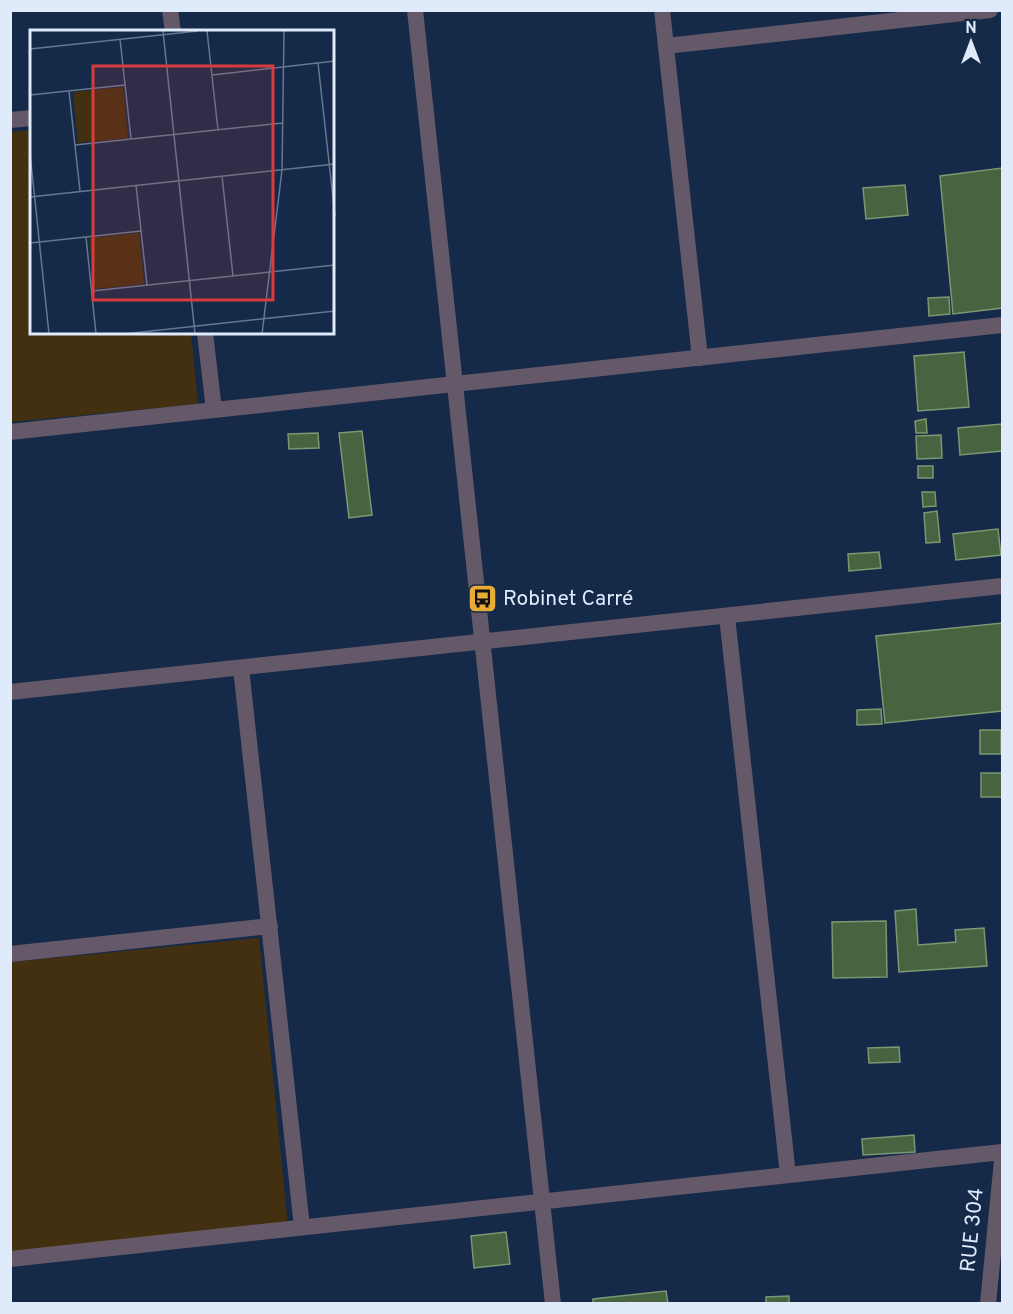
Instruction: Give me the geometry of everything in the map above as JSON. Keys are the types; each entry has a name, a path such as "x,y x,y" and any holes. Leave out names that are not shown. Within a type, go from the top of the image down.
{"street":[{"path":"170,10 173,30"},
{"path":"415,10 553,1304"},
{"path":"662,10 700,358"},
{"path":"666,46 990,10"},
{"path":"10,120 30,118"},
{"path":"10,432 1002,325"},
{"path":"205,334 214,410"},
{"path":"10,692 1002,586"},
{"path":"727,616 788,1175"},
{"path":"241,668 302,1227"},
{"path":"10,954 270,926"},
{"path":"10,1259 1002,1152"},
{"name":"RUE 304","path":"988,1304 1002,1161"}],"shaded area":[{"path":"30,130 30,334 191,334 198,404 11,422 11,132"},
{"path":"259,938 288,1225 11,1252 11,962"}],"building":[{"path":"1002,168 1002,308 953,314 940,176"},
{"path":"905,185 908,215 866,219 863,188"},
{"path":"949,297 950,314 929,316 928,298"},
{"path":"964,352 969,407 918,411 914,356"},
{"path":"926,419 927,433 916,433 915,421"},
{"path":"1002,424 1002,451 960,455 958,428"},
{"path":"362,431 372,515 349,518 339,433"},
{"path":"318,433 319,448 289,449 288,434"},
{"path":"941,435 942,458 917,459 916,436"},
{"path":"918,466 933,466 933,478 918,478"},
{"path":"922,492 935,492 936,506 923,507"},
{"path":"937,511 940,542 926,543 924,513"},
{"path":"998,529 1001,555 956,560 953,534"},
{"path":"879,552 881,568 849,571 848,554"},
{"path":"1002,623 1002,711 885,723 876,636"},
{"path":"881,709 882,724 857,725 857,710"},
{"path":"980,730 1001,730 1001,754 980,754"},
{"path":"981,773 1002,773 1002,797 981,797"},
{"path":"916,909 918,945 956,942 955,930 984,928 987,966 899,972 895,911"},
{"path":"886,921 887,977 833,978 832,922"},
{"path":"899,1047 900,1062 869,1063 868,1048"},
{"path":"914,1135 915,1152 863,1155 862,1139"},
{"path":"506,1232 510,1264 474,1268 471,1236"},
{"path":"666,1291 668,1304 593,1304 593,1299"},
{"path":"789,1296 789,1304 766,1304 766,1297"}],"place":[{"name":"Robinet Carré","path":"482,599"}]}
